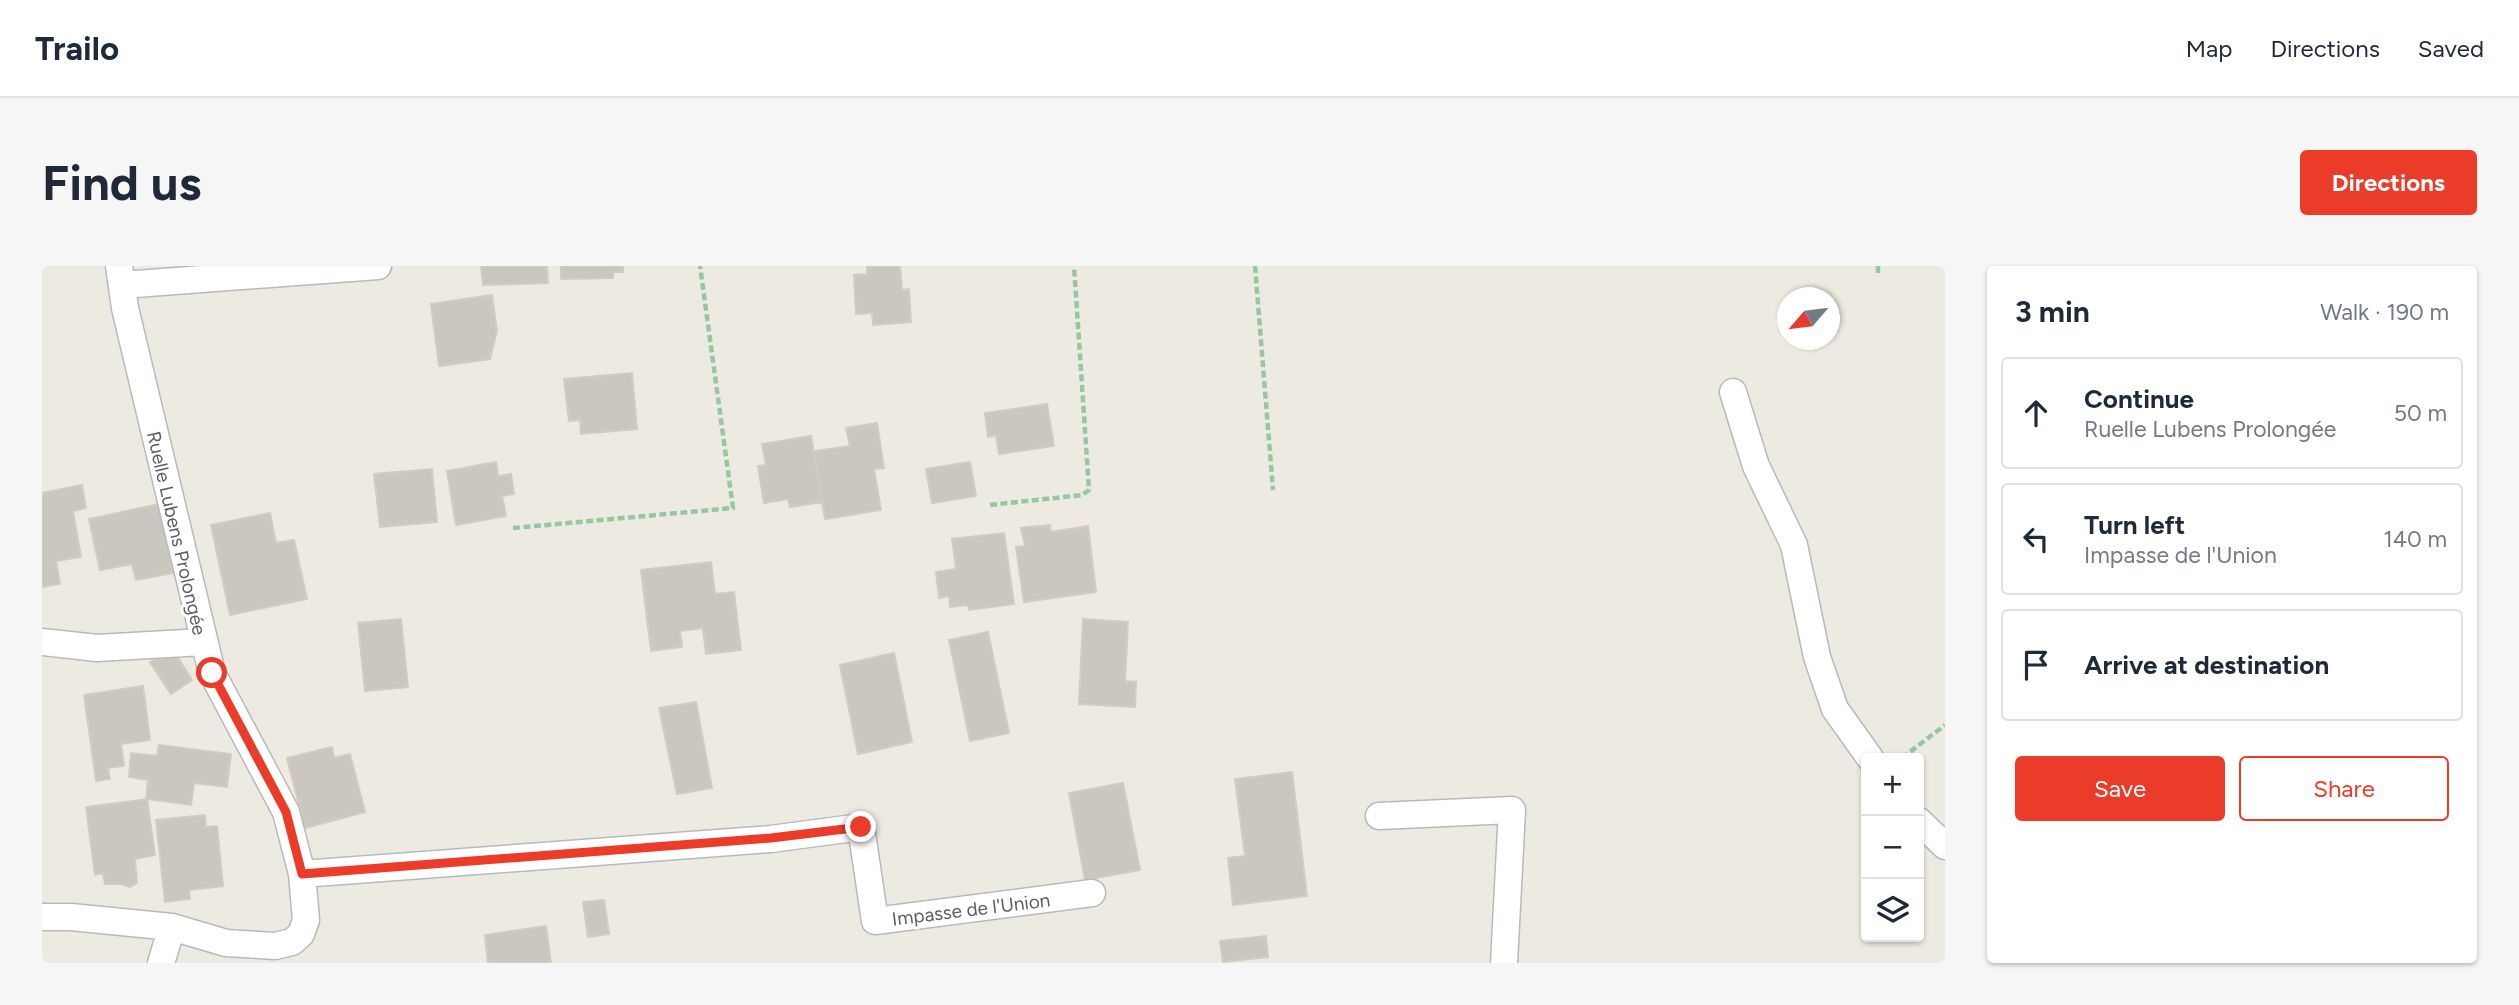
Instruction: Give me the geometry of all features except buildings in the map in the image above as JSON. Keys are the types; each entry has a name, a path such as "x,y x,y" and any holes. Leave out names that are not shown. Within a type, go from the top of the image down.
{"street":[{"path":"121,276 378,266"},
{"name":"Ruelle Lubens Prolongée","path":"42,918 71,917 172,927 226,943 275,946 292,942 301,934 306,920 302,874 286,812 212,673 203,642 125,308 121,276"},
{"path":"1732,392 1756,466 1794,545 1817,657 1835,709 1866,753"},
{"path":"42,642 97,648 203,642"},
{"path":"1379,816 1512,810 1504,963"},
{"path":"1924,826 1945,846"},
{"name":"Impasse de l'Union","path":"302,874 771,838 861,827 875,921 1092,893"},
{"path":"161,963 172,927"}],"path":[{"path":"513,528 733,508 700,266"},
{"path":"990,505 1082,495 1089,490 1074,266"},
{"path":"1255,266 1273,489"},
{"path":"1878,266 1878,274"},
{"path":"1909,753 1945,725"}],"route":[{"path":"212,673 286,812 302,874 771,838 861,827"}]}
